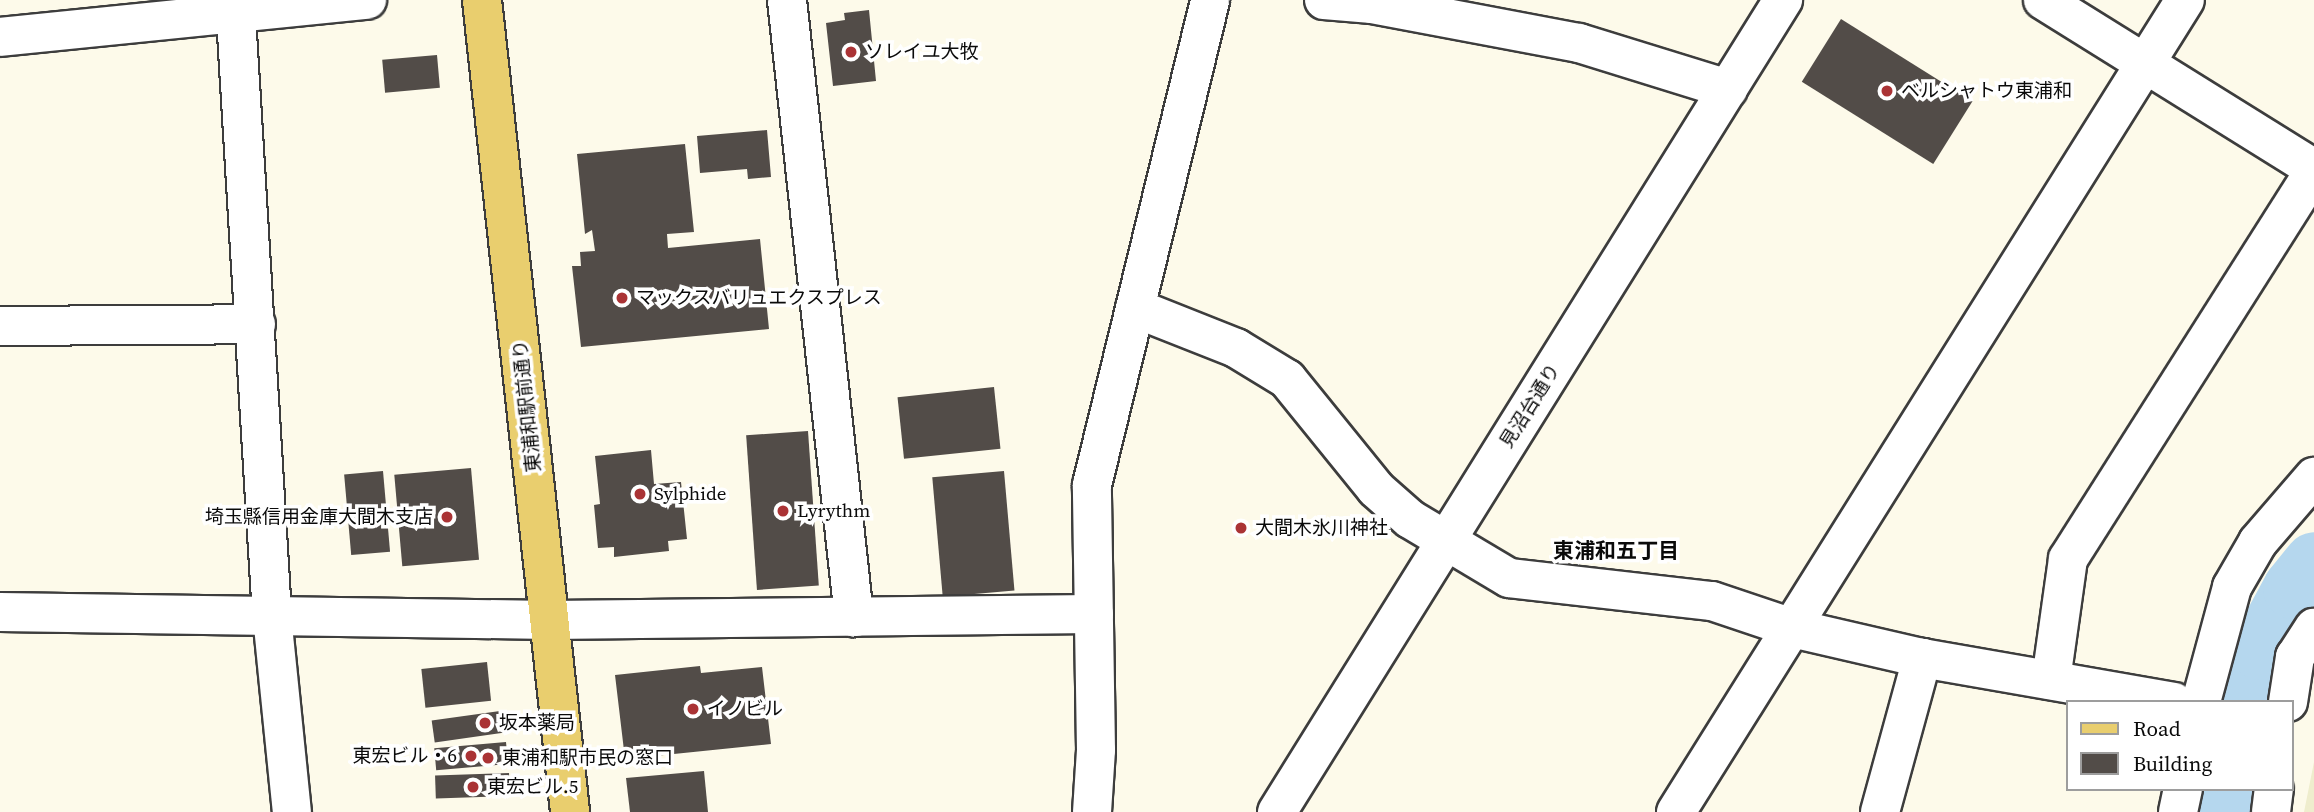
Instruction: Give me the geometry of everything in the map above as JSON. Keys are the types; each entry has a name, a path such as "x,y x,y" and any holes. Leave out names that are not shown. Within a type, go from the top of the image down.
{"main road":[{"name":"東浦和駅前通り","path":"482,0 570,812"}],"street":[{"path":"0,37 236,6 367,0"},
{"path":"787,0 854,617"},
{"path":"1092,812 1096,750 1092,485 1210,0"},
{"path":"1324,0 1372,4 1579,43 1728,89"},
{"name":"見沼台通り","path":"1277,812 1783,0"},
{"path":"2043,0 2314,170 2068,559 2051,680"},
{"path":"1676,812 2185,0"},
{"path":"236,6 272,616 292,812"},
{"path":"1135,307 1236,348 1287,379 1376,489 1410,519 1509,578 1712,601 1792,628 1922,658 2163,700"},
{"path":"0,326 256,324"},
{"path":"2202,700 2232,587 2258,542 2314,477"},
{"path":"0,612 550,620 1094,614"},
{"path":"2288,700 2295,657 2314,628"},
{"path":"1880,812 1922,658"},
{"path":"2178,812 2183,791"},
{"path":"2271,812 2274,791"}],"shaded area":[{"path":"2314,762 2314,812 2304,812"}],"building":[{"name":"ソレイユ大牧","path":"869,10 876,81 833,86 826,23 845,20 844,13"},
{"name":"ベルシャトウ東浦和","path":"1841,19 1972,101 1933,164 1802,82"},
{"path":"437,55 440,88 385,93 382,60"},
{"path":"767,130 771,177 748,179 747,169 700,173 697,136"},
{"path":"685,144 694,232 667,234 668,248 760,239 769,329 581,347 572,266 581,266 580,252 595,251 592,230 585,234 577,154"},
{"path":"994,387 1000,449 904,459 898,397"},
{"name":"Lyrythm","path":"808,431 819,586 757,590 746,435"},
{"name":"Sylphide","path":"651,450 654,484 681,482 687,539 668,541 669,551 614,557 614,547 598,548 594,505 600,504 595,456"},
{"path":"471,468 479,560 402,566 394,475"},
{"path":"383,471 390,552 351,555 344,474"},
{"path":"1004,471 1014,591 943,597 932,477"},
{"path":"487,662 491,701 425,708 421,669"},
{"name":"イノビル","path":"700,666 701,673 762,667 771,744 625,759 615,675"},
{"path":"500,711 503,733 435,742 432,721"},
{"name":"東宏ビル・6","path":"506,742 508,764 436,770 434,748"},
{"path":"704,771 708,812 630,812 626,778"},
{"name":"東宏ビル.5","path":"509,773 510,796 436,799 435,776"}],"waterway":[{"path":"2242,700 2260,649 2293,588 2314,562"},
{"path":"2219,812 2223,791"}],"place":[{"name":"ソレイユ大牧","path":"851,52"},
{"name":"ベルシャトウ東浦和","path":"1887,91"},
{"name":"マックスバリュエクスプレス","path":"622,298"},
{"name":"Sylphide","path":"640,494"},
{"name":"Lyrythm","path":"783,511"},
{"name":"埼玉縣信用金庫大間木支店","path":"447,517"},
{"name":"大間木氷川神社","path":"1241,528"},
{"name":"イノビル","path":"693,709"},
{"name":"坂本薬局","path":"485,723"},
{"name":"東宏ビル・6","path":"471,756"},
{"name":"東浦和駅市民の窓口","path":"488,758"},
{"name":"東宏ビル.5","path":"473,787"}],"district":[{"name":"東浦和五丁目","path":"1616,551"}]}
